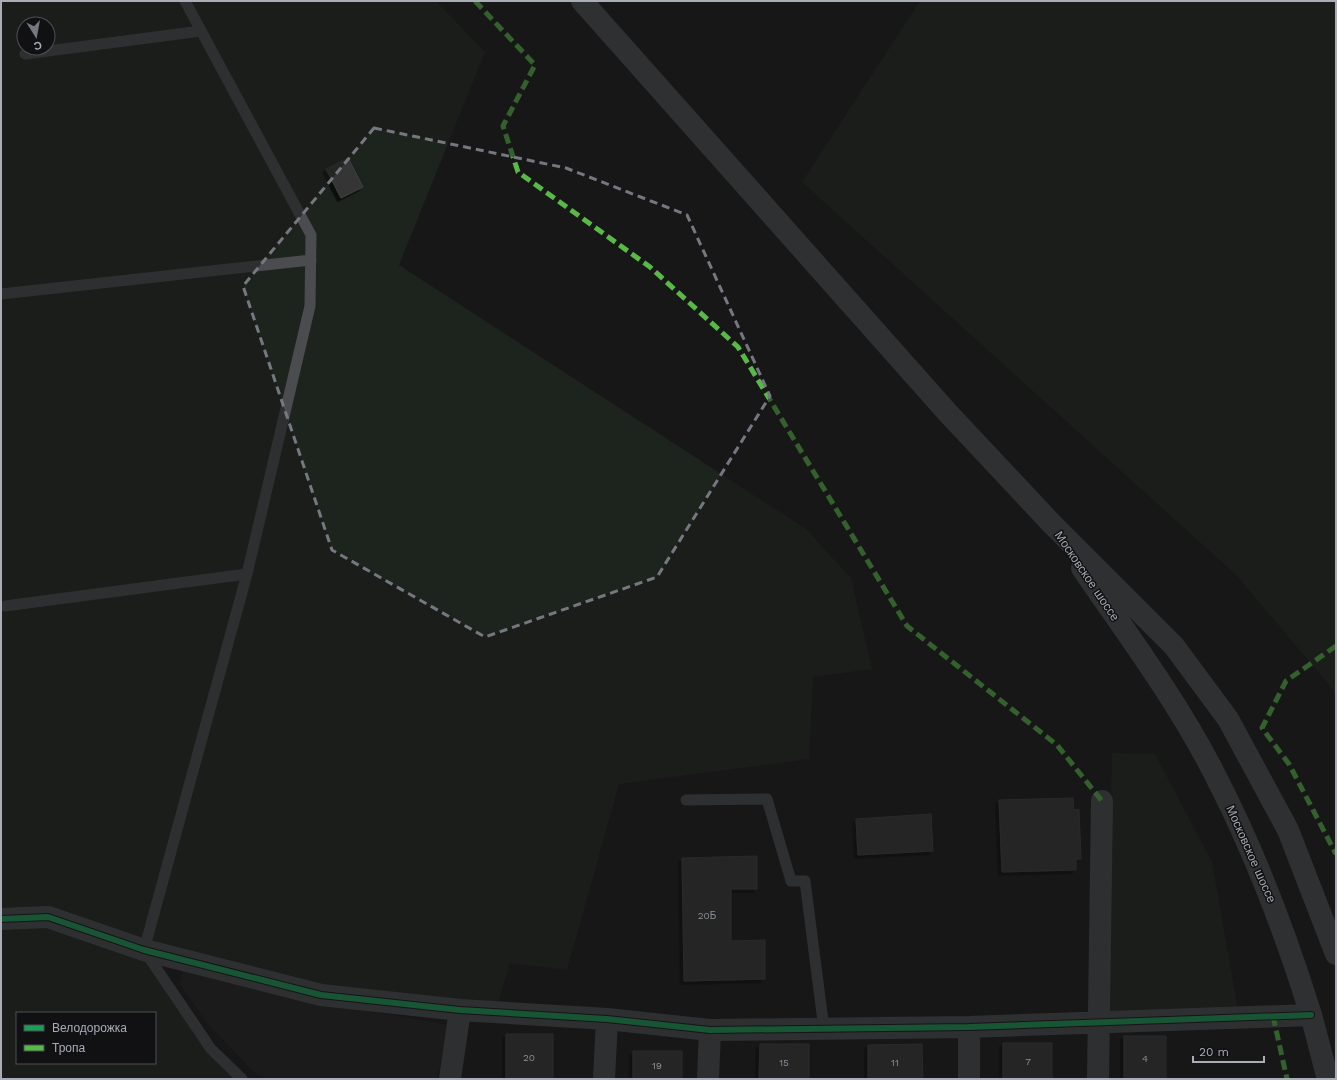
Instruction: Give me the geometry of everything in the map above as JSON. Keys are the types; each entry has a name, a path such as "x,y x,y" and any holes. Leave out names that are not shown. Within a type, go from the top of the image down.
{"main road":[{"path":"582,1 942,406 1052,524"},
{"name":"Московское шоссе","path":"1052,524 1174,646 1228,719 1288,830 1336,954"},
{"name":"Московское шоссе","path":"1052,524 1173,701 1213,770 1272,902 1311,1015 1328,1079"}],"street":[{"path":"1098,1079 1102,801"},
{"path":"1,919 48,917 144,950 321,995 460,1010 607,1019 710,1030 969,1027 1311,1015"},
{"path":"450,1079 460,1010"},
{"path":"604,1079 607,1019"},
{"path":"969,1027 969,1079"},
{"path":"708,1079 710,1030"}],"lane":[{"path":"185,1 311,235 310,306 247,574 144,950 211,1049 242,1079"},
{"path":"56,50 201,31"},
{"path":"1,294 311,260"},
{"path":"5,606 247,574"},
{"path":"686,800 767,799 791,881 805,881 824,1029"}],"highlighted area":[{"path":"374,128 566,168 687,215 770,396 657,577 485,637 332,550 243,286"}],"shaded area":[{"path":"1,1 436,1 485,52 399,265 806,529 851,578 872,669 813,677 809,759 619,784 567,970 510,963 495,1012 321,995 144,950 211,1049 242,1079 1,1079"},
{"path":"920,1 1336,1 1336,693 1236,575 802,182"},
{"path":"1112,753 1155,754 1212,862 1238,1010 1108,1016"},
{"path":"184,968 319,1003 449,1025 437,1079 270,1079 256,1074 207,1023 180,984"}],"building":[{"path":"348,158 363,187 341,198 326,169"},
{"path":"1073,798 1074,810 1079,809 1081,859 1076,859 1076,870 1002,872 999,800"},
{"path":"931,814 933,851 858,855 856,819"},
{"path":"757,856 757,889 731,889 731,941 765,940 765,979 684,981 682,858"},
{"path":"506,1034 553,1034 553,1079 506,1079"},
{"path":"1124,1036 1166,1036 1166,1079 1124,1079"},
{"path":"1003,1043 1052,1043 1052,1079 1003,1079"},
{"path":"760,1044 809,1044 809,1079 759,1079"},
{"path":"922,1044 923,1079 868,1079 868,1045"},
{"path":"633,1051 682,1051 682,1079 633,1079"}],"marked path":[{"path":"475,1 535,65 503,126 518,172 650,267 738,347 907,626 1057,745 1102,801"},
{"path":"1336,646 1286,681 1262,728 1289,764 1336,854"},
{"path":"1273,1016 1287,1079"}],"cycle path":[{"path":"1,919 48,917 144,950 321,995 460,1010 607,1019 710,1030 969,1027 1311,1015"}]}
